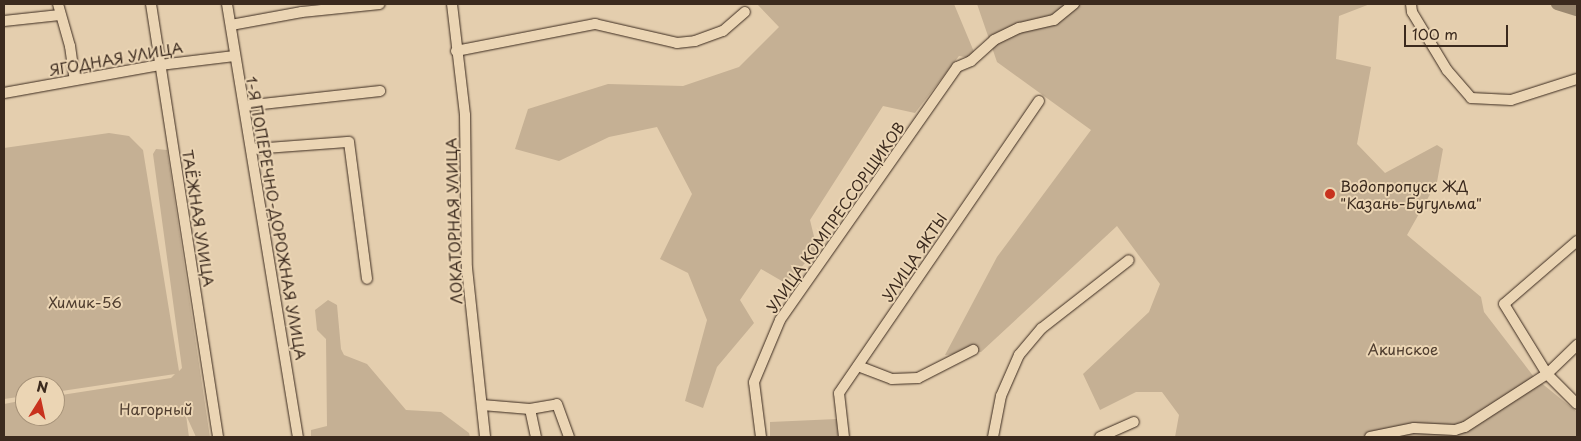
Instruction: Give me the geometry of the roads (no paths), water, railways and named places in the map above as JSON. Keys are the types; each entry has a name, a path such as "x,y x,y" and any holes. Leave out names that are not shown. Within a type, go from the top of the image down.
{"street":[{"path":"58,4 70,46 75,80"},
{"name":"ТАЁЖНАЯ УЛИЦА","path":"151,4 218,437"},
{"name":"1-Я ПОПЕРЕЧНО-ДОРОЖНАЯ УЛИЦА","path":"227,4 234,56 253,149 298,437"},
{"path":"230,25 302,8 380,4"},
{"name":"ЛОКАТОРНАЯ УЛИЦА","path":"452,4 465,115 467,268 485,437"},
{"name":"УЛИЦА КОМПРЕССОРЩИКОВ","path":"761,437 754,382 780,320 957,67 971,61 994,40 1019,28 1054,20 1074,4"},
{"path":"1411,4 1412,12 1447,70 1471,98 1511,100 1577,79"},
{"path":"456,51 595,24 677,43 695,41 723,31 745,12"},
{"path":"4,21 60,15"},
{"name":"ЯГОДНАЯ УЛИЦА","path":"4,94 160,65 234,56"},
{"path":"244,106 380,92"},
{"name":"УЛИЦА ЯКТЫ","path":"844,437 838,393 1039,101"},
{"path":"253,149 349,142 367,278"},
{"path":"1577,241 1504,304 1547,374 1577,404"},
{"path":"993,437 1001,396 1019,355 1042,328 1129,260"},
{"path":"1370,437 1414,428 1455,430 1465,427 1547,374 1577,345"},
{"path":"858,366 892,379 918,378 974,350"},
{"path":"482,405 530,409 556,404 569,437"},
{"path":"530,409 536,437"},
{"path":"1100,437 1134,422"}],"waterway":[{"path":"1557,4 1577,10"}],"place":[{"name":"Водопропуск ЖД \"Казань-Бугульма\"","path":"1330,194"}],"park label":[{"name":"Химик-56","path":"85,302"},
{"name":"Акинское","path":"1403,349"},
{"name":"Нагорный","path":"156,409"}]}
